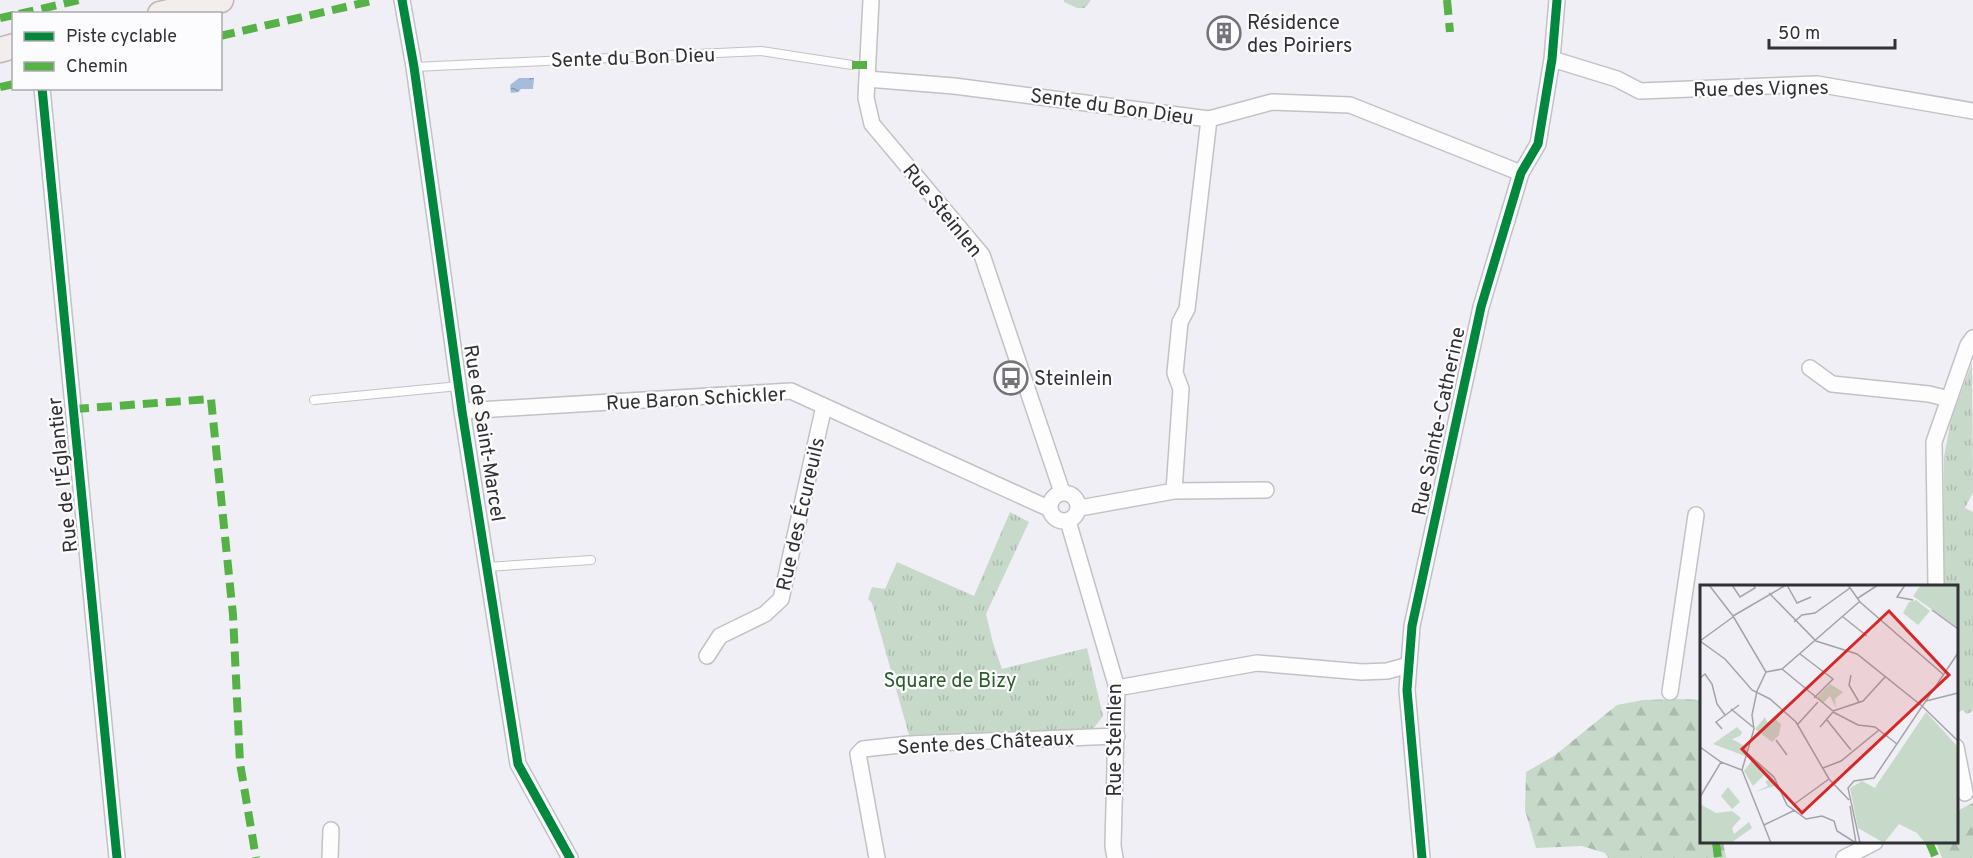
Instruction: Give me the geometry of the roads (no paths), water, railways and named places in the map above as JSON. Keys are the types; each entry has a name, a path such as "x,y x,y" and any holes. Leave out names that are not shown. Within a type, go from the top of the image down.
{"main road":[{"path":"169,12 221,0"}],"street":[{"name":"Rue de Saint-Marcel","path":"402,0 414,67 462,411 518,764 570,858"},
{"name":"Rue Steinlen","path":"871,0 866,98 872,124 982,255 1062,492"},
{"name":"Rue Sainte-Catherine","path":"1422,858 1407,690 1412,626 1481,307 1521,173 1538,144 1552,59 1557,0"},
{"name":"Rue des Vignes","path":"1552,59 1617,79 1640,91 1817,84 1973,111"},
{"name":"Sente du Bon Dieu","path":"867,79 963,87 1209,119 1272,102 1350,105 1521,173"},
{"name":"Rue de l'Églantier","path":"42,90 117,858"},
{"path":"1174,491 1180,389 1175,373 1180,322 1187,309 1209,119"},
{"path":"1936,585 1934,442 1968,345 1973,338"},
{"path":"1810,368 1832,384 1929,394 1949,399"},
{"name":"Rue Baron Schickler","path":"462,411 791,391 1050,509"},
{"name":"Rue des Écureuils","path":"708,656 720,636 765,614 781,599 824,406"},
{"path":"1080,508 1174,491 1266,490"},
{"path":"1062,492 1075,496 1080,508 1076,516 1068,521 1056,519 1050,509 1052,498 1062,492"},
{"path":"1670,692 1696,516"},
{"name":"Rue Steinlen","path":"1068,521 1117,688 1113,846 1115,858"},
{"path":"1117,688 1257,663 1362,672 1387,671 1409,665"},
{"name":"Sente des Châteaux","path":"877,858 858,754 863,749 909,744 1117,736"},
{"path":"1958,757 1965,793"},
{"path":"330,858 331,830"},
{"path":"1844,858 1873,843"}],"lane":[{"name":"Sente du Bon Dieu","path":"414,67 761,51 852,65"},
{"path":"314,400 459,386"},
{"path":"487,567 591,560"}],"water":[{"path":"519,78 534,78 533,89 521,89 511,93 510,85"}],"place":[{"name":"Résidence des Poiriers","path":"1224,33"},
{"name":"Steinlein","path":"1011,378"}],"park label":[{"name":"Square de Bizy","path":"950,680"}]}
